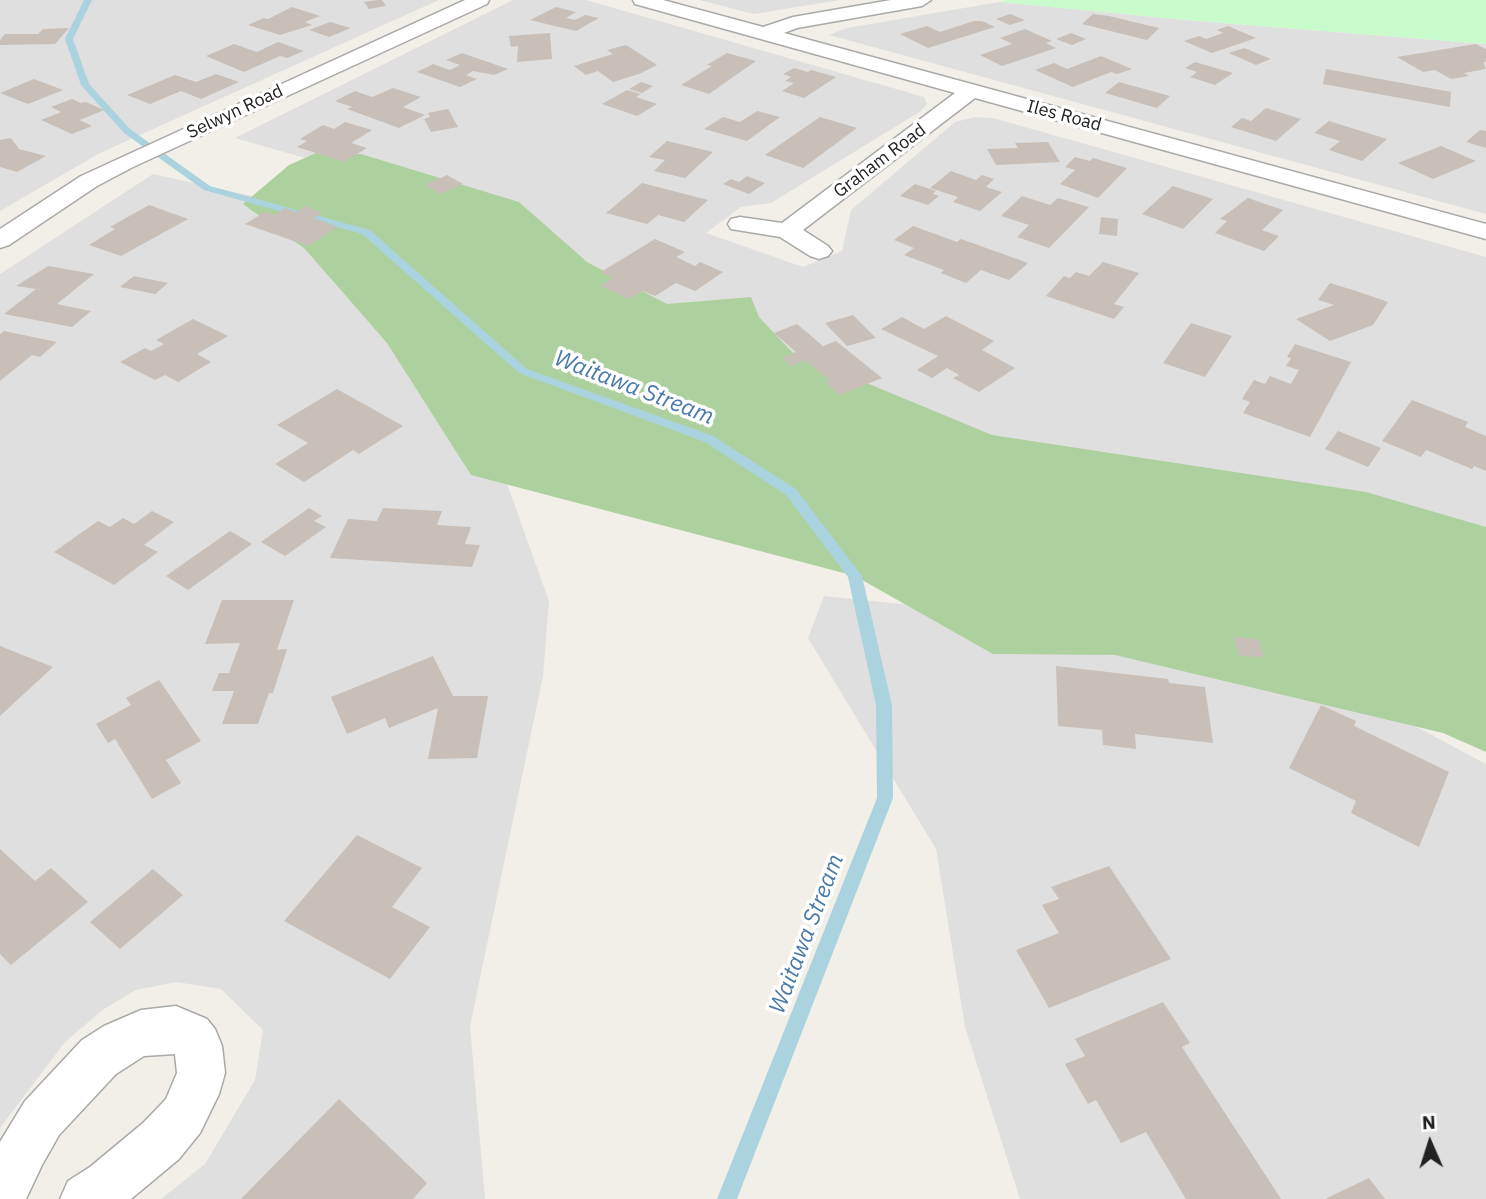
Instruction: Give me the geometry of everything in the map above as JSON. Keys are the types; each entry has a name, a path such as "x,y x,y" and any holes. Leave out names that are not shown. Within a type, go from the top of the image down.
{"street":[{"name":"Selwyn Road","path":"0,240 78,187 125,162 480,0"},
{"name":"Iles Road","path":"642,0 1486,232"},
{"path":"766,33 793,23 922,0"},
{"name":"Graham Road","path":"787,231 972,90"},
{"path":"740,223 787,231 819,251"},
{"path":"0,1199 24,1147 43,1118 99,1058 121,1042 141,1033 176,1029 190,1035 198,1045 201,1073 195,1094 183,1116 161,1141 108,1185 86,1199"}],"shaded area":[{"path":"0,0 439,0 100,153 0,211"},
{"path":"513,0 586,0 924,97 927,104 921,111 771,203 741,207 706,233 803,267 842,251 851,210 955,122 975,117 993,118 1486,257 1486,540 934,431 588,279 463,203 235,138"},
{"path":"699,0 840,0 754,14"},
{"path":"999,2 1486,44 1486,214 829,35 847,28"},
{"path":"153,174 373,223 501,467 549,601 543,676 470,1026 485,1199 161,1199 205,1164 255,1080 263,1030 221,989 176,982 136,990 104,1009 65,1042 0,1128 0,274"},
{"path":"824,596 940,608 1366,700 1486,764 1486,1199 1020,1199 965,1027 936,849 808,638"}],"green space":[{"path":"1486,0 1486,44 999,2"},
{"path":"316,153 361,154 519,202 587,262 667,304 751,297 759,317 792,352 992,435 1366,492 1486,527 1486,752 1443,733 1115,655 993,654 855,576 471,475 387,343 305,249 243,204 289,165"}],"building":[{"path":"382,0 386,6 369,9 364,2"},
{"path":"292,7 320,16 305,22 312,25 280,35 248,25 264,18 268,19"},
{"path":"556,7 576,12 566,18 575,20 585,15 599,18 576,31 530,20"},
{"path":"1010,14 1025,20 1010,25 996,19"},
{"path":"1093,14 1159,28 1147,40 1082,24"},
{"path":"982,21 995,27 928,48 900,34 927,26 940,32"},
{"path":"330,22 351,28 329,37 309,30"},
{"path":"1228,26 1256,38 1212,53 1184,41 1199,36 1206,39 1223,33 1217,30"},
{"path":"69,28 55,44 0,45 5,34 38,34 43,29"},
{"path":"1025,29 1052,41 1046,43 1056,48 1002,66 980,55 1012,44 1000,38"},
{"path":"550,33 552,59 517,62 518,46 511,47 509,36"},
{"path":"1071,33 1086,39 1072,45 1056,39"},
{"path":"278,42 304,51 287,58 280,56 244,72 206,56 234,44 257,52"},
{"path":"1476,44 1486,49 1486,62 1483,62 1486,69 1464,73 1469,76 1451,79 1435,70 1423,72 1397,57"},
{"path":"626,45 657,65 613,82 598,71 586,75 574,66 613,54 607,50"},
{"path":"1244,48 1271,59 1256,65 1229,53"},
{"path":"462,53 508,69 494,75 473,71 466,75 477,79 460,87 417,72 433,64 450,70 460,65 446,60"},
{"path":"727,53 756,61 709,94 681,85 712,66 707,65"},
{"path":"1101,56 1132,69 1117,74 1111,72 1073,87 1035,70 1054,63 1067,69"},
{"path":"1195,62 1233,73 1215,85 1190,77 1197,72 1185,68"},
{"path":"794,68 836,77 804,98 782,91 794,83 785,81 791,77 783,74"},
{"path":"1326,69 1451,92 1450,107 1323,84"},
{"path":"216,74 239,82 201,99 181,91 150,104 127,95 175,75 196,82"},
{"path":"34,79 63,90 28,104 0,93"},
{"path":"641,82 653,86 642,93 629,89"},
{"path":"1119,82 1170,96 1157,108 1105,93"},
{"path":"393,88 421,97 403,107 425,115 399,128 347,109 352,107 335,101 355,91 372,97"},
{"path":"627,90 641,94 636,97 657,104 637,116 602,104"},
{"path":"72,99 104,110 80,120 92,126 72,134 41,120 61,112 51,107"},
{"path":"1266,108 1301,119 1276,141 1231,127 1242,118 1251,121"},
{"path":"448,109 458,127 431,132 424,119 430,117 428,113"},
{"path":"757,111 780,117 747,141 704,129 723,117 740,122"},
{"path":"820,117 857,128 803,168 765,155"},
{"path":"1329,121 1387,139 1362,161 1329,150 1340,141 1314,133"},
{"path":"345,122 372,130 351,143 367,148 344,162 297,147 307,141 300,139 323,125 334,129"},
{"path":"1480,130 1486,131 1486,148 1466,142"},
{"path":"11,138 19,149 46,156 17,172 0,167 0,140"},
{"path":"667,141 713,152 685,178 654,171 665,160 649,157"},
{"path":"1048,142 1060,162 996,165 987,149 1018,148 1015,143"},
{"path":"1441,146 1476,161 1433,179 1398,163"},
{"path":"1075,157 1090,161 1093,158 1127,168 1098,198 1060,184 1075,170 1065,167"},
{"path":"951,171 976,180 982,175 994,179 986,187 1002,192 980,211 953,202 958,197 930,188"},
{"path":"447,175 463,184 441,194 425,185"},
{"path":"747,176 765,183 749,194 723,184 731,179 739,182"},
{"path":"642,183 708,200 684,222 658,215 647,224 606,213"},
{"path":"915,184 936,191 933,194 939,196 928,205 900,196"},
{"path":"1173,186 1213,199 1183,229 1142,214"},
{"path":"1022,196 1050,205 1058,198 1089,207 1049,248 1017,237 1029,225 1001,216"},
{"path":"1248,198 1283,210 1262,230 1279,236 1264,251 1215,233 1227,221 1220,219"},
{"path":"149,205 188,219 121,256 89,245 115,229 110,227"},
{"path":"305,206 323,213 314,218 338,227 308,246 245,224 265,212 274,215 285,208 296,212"},
{"path":"1101,217 1118,219 1117,236 1099,234"},
{"path":"913,226 957,242 961,239 1028,263 1009,280 981,270 966,283 941,273 944,270 904,255 914,248 894,240"},
{"path":"655,239 685,252 676,257 695,266 700,262 723,272 695,291 676,283 655,296 643,291 629,299 600,286 613,278 601,272"},
{"path":"1103,262 1139,273 1114,304 1124,307 1114,319 1046,296 1064,276 1070,278 1076,272 1089,276"},
{"path":"48,266 94,274 57,304 91,311 72,327 4,314 36,289 16,286"},
{"path":"134,276 168,283 155,294 120,287"},
{"path":"1330,283 1388,302 1373,325 1330,341 1296,319 1334,305 1318,300"},
{"path":"853,315 876,338 847,346 825,323"},
{"path":"946,316 994,341 982,350 1015,368 979,392 953,378 959,375 947,368 932,378 917,370 938,356 881,329 902,317 924,329"},
{"path":"193,319 228,336 197,354 211,362 178,382 165,375 155,380 120,362 145,348 151,351 164,344 156,340"},
{"path":"1191,323 1232,336 1205,377 1163,363"},
{"path":"797,324 823,346 836,341 882,378 840,395 825,382 829,380 805,360 791,366 782,358 796,352 774,333"},
{"path":"4,331 57,342 40,357 32,355 0,381 0,334"},
{"path":"1295,344 1351,362 1310,437 1243,413 1250,402 1242,399 1254,380 1265,384 1270,376 1291,384 1299,370 1286,366 1291,358 1287,357"},
{"path":"337,389 403,426 359,454 353,450 304,482 275,464 308,443 277,425"},
{"path":"1412,400 1468,422 1465,427 1486,436 1486,471 1474,466 1472,469 1426,450 1421,457 1382,441"},
{"path":"1338,431 1381,448 1368,467 1325,449"},
{"path":"309,508 322,516 314,521 326,527 285,556 261,542"},
{"path":"383,508 442,511 437,525 471,527 465,544 480,545 472,567 330,558 348,519 377,521"},
{"path":"152,511 174,522 144,545 158,552 114,585 54,552 98,521 110,527 123,518 134,524"},
{"path":"230,531 252,544 188,590 166,576"},
{"path":"222,600 294,600 277,650 287,649 273,693 269,693 258,724 222,724 234,691 212,691 219,673 229,673 240,643 205,644"},
{"path":"1234,637 1258,639 1264,657 1239,656"},
{"path":"0,646 53,667 0,716"},
{"path":"433,656 453,696 488,696 477,758 428,759 438,708 389,728 385,718 347,734 331,697"},
{"path":"1056,666 1168,679 1169,683 1205,687 1213,743 1135,734 1136,749 1103,745 1102,730 1058,726"},
{"path":"159,680 201,741 166,760 181,783 152,799 115,739 108,743 96,724 131,705 126,698"},
{"path":"1321,705 1356,721 1354,726 1449,772 1419,847 1351,813 1356,801 1289,768"},
{"path":"357,835 422,868 392,907 430,927 390,979 284,921"},
{"path":"0,849 35,881 51,868 88,902 11,965 0,954"},
{"path":"1109,866 1171,959 1049,1008 1016,950 1059,933 1042,905 1059,899 1051,887"},
{"path":"153,869 183,895 120,949 90,922"},
{"path":"1163,1002 1190,1043 1182,1047 1281,1199 1186,1199 1146,1132 1121,1143 1096,1100 1088,1104 1065,1064 1085,1056 1075,1039"},
{"path":"339,1099 427,1183 413,1199 241,1199"},
{"path":"1369,1178 1385,1199 1325,1199"}],"waterway":[{"name":"Waitawa Stream","path":"88,0 69,39 85,85 127,131 207,188 366,232 523,371 709,439 791,492 855,576 884,705 885,798 727,1199"}]}
